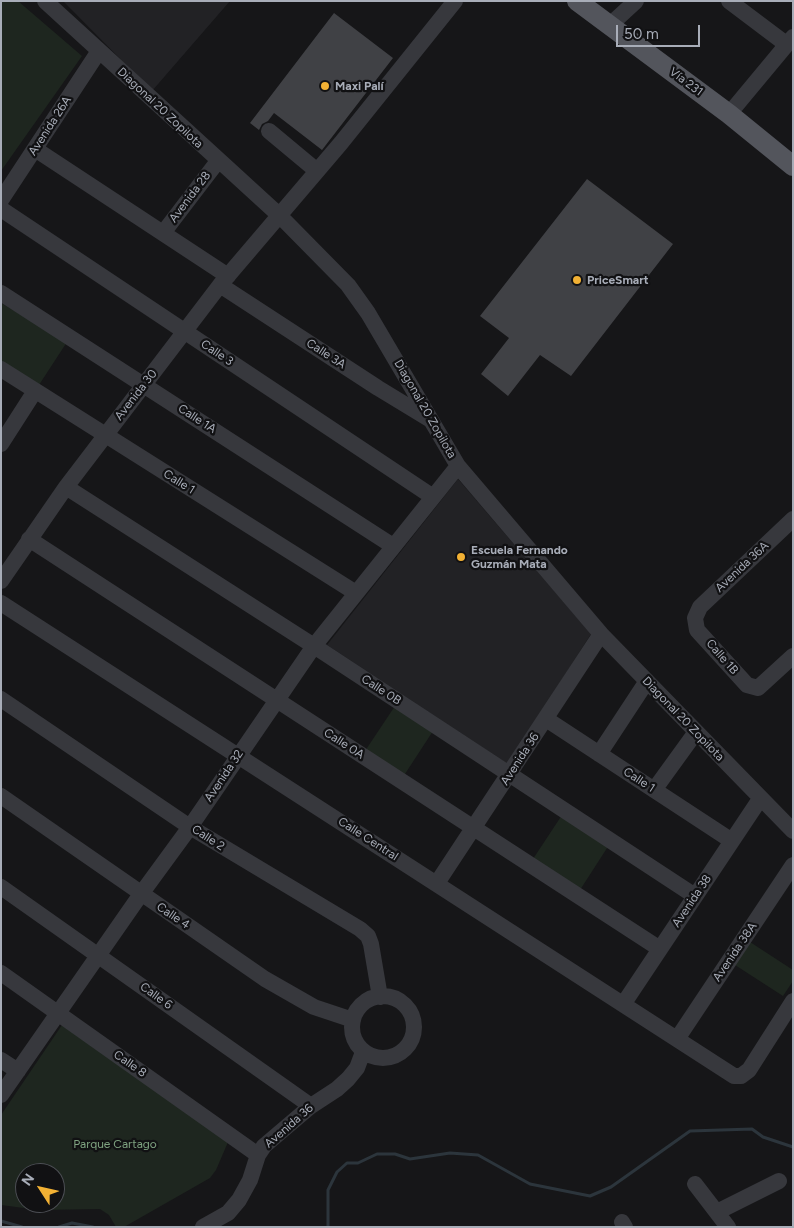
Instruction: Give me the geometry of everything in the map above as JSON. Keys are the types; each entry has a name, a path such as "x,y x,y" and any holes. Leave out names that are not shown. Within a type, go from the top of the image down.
{"main road":[{"name":"Vía 231","path":"577,1 729,114 793,166"}],"street":[{"name":"Diagonal 20 Zopilota","path":"45,1 98,52 280,216 348,285 368,313 458,466 601,634 793,831"},
{"name":"Avenida 30","path":"1,581 104,435 145,385 224,280 280,216 455,1"},
{"path":"610,25 636,1"},
{"path":"729,1 790,40 729,114"},
{"name":"Avenida 26A","path":"1,200 98,52"},
{"path":"269,131 317,171"},
{"name":"Calle 3A","path":"35,149 163,233 224,280 378,388 432,420"},
{"name":"Avenida 28","path":"163,233 218,161"},
{"name":"Calle 3","path":"1,209 433,497"},
{"name":"Calle 1A","path":"1,293 393,546"},
{"name":"Calle 1","path":"1,369 356,593"},
{"path":"1,444 35,391"},
{"name":"Avenida 32","path":"1,1095 190,827 238,754 314,646 458,466"},
{"name":"Calle 0B","path":"66,487 314,646 695,896"},
{"name":"Avenida 36A","path":"695,618 700,607 793,519"},
{"name":"Calle 0A","path":"29,539 660,949"},
{"name":"Calle Central","path":"1,603 624,1003 734,1076 741,1076 748,1070 793,1001"},
{"name":"Calle 1B","path":"695,618 697,630 747,685 758,688 793,656"},
{"name":"Avenida 36","path":"437,883 510,775 601,634"},
{"path":"599,754 646,682"},
{"name":"Calle 2","path":"1,699 190,827 368,936 380,997"},
{"name":"Calle 1","path":"546,719 732,841"},
{"path":"654,790 696,732"},
{"name":"Calle 4","path":"1,796 295,998 314,1007 353,1020"},
{"name":"Avenida 38","path":"624,1003 760,799"},
{"name":"Avenida 38A","path":"677,1039 793,865"},
{"name":"Calle 6","path":"1,887 99,954 311,1106"},
{"name":"Calle 8","path":"1,973 258,1154"},
{"path":"380,997 399,1001 412,1016 412,1036 401,1052 392,1057 372,1057 363,1052 356,1043 352,1032 353,1020 362,1004 380,997"},
{"name":"Avenida 36","path":"203,1227 228,1213 240,1200 250,1180 258,1154 277,1133 311,1106 337,1089 357,1068 363,1052"},
{"path":"1,1060 18,1071"},
{"path":"717,1212 779,1181"},
{"path":"695,1184 728,1227"}],"shaded area":[{"path":"63,1 230,1 152,91"},
{"name":"Escuela Fernando Guzmán Mata","path":"458,479 591,634 508,764 327,645"}],"green space":[{"path":"1,1 18,1 82,56 1,171"},
{"path":"1,303 67,342 37,388 1,365"},
{"path":"395,706 433,731 403,777 365,751"},
{"path":"562,815 609,845 580,890 533,859"},
{"path":"750,942 793,970 793,981 783,996 735,965"},
{"name":"Parque Cartago","path":"62,1025 228,1142 216,1170 210,1178 124,1227 116,1227 109,1215 100,1209 65,1210 65,1163 15,1163 15,1207 1,1205 1,1115"}],"building":[{"name":"Maxi Palí","path":"334,13 393,58 322,150 274,113 268,121 262,124 259,130 250,123"},
{"name":"PriceSmart","path":"587,179 673,244 571,376 540,355 508,396 481,374 509,338 480,316"}],"waterway":[{"path":"328,1227 328,1190 337,1172 347,1163 358,1163 377,1154 395,1154 410,1159 450,1153 478,1155 530,1184 590,1196 611,1187 690,1131 752,1129 763,1137 793,1147"},
{"path":"1,1221 22,1227"},
{"path":"59,1227 72,1223 93,1227"}],"place":[{"name":"Maxi Palí","path":"325,86"},
{"name":"PriceSmart","path":"577,280"},
{"name":"Escuela Fernando Guzmán Mata","path":"461,557"}]}
